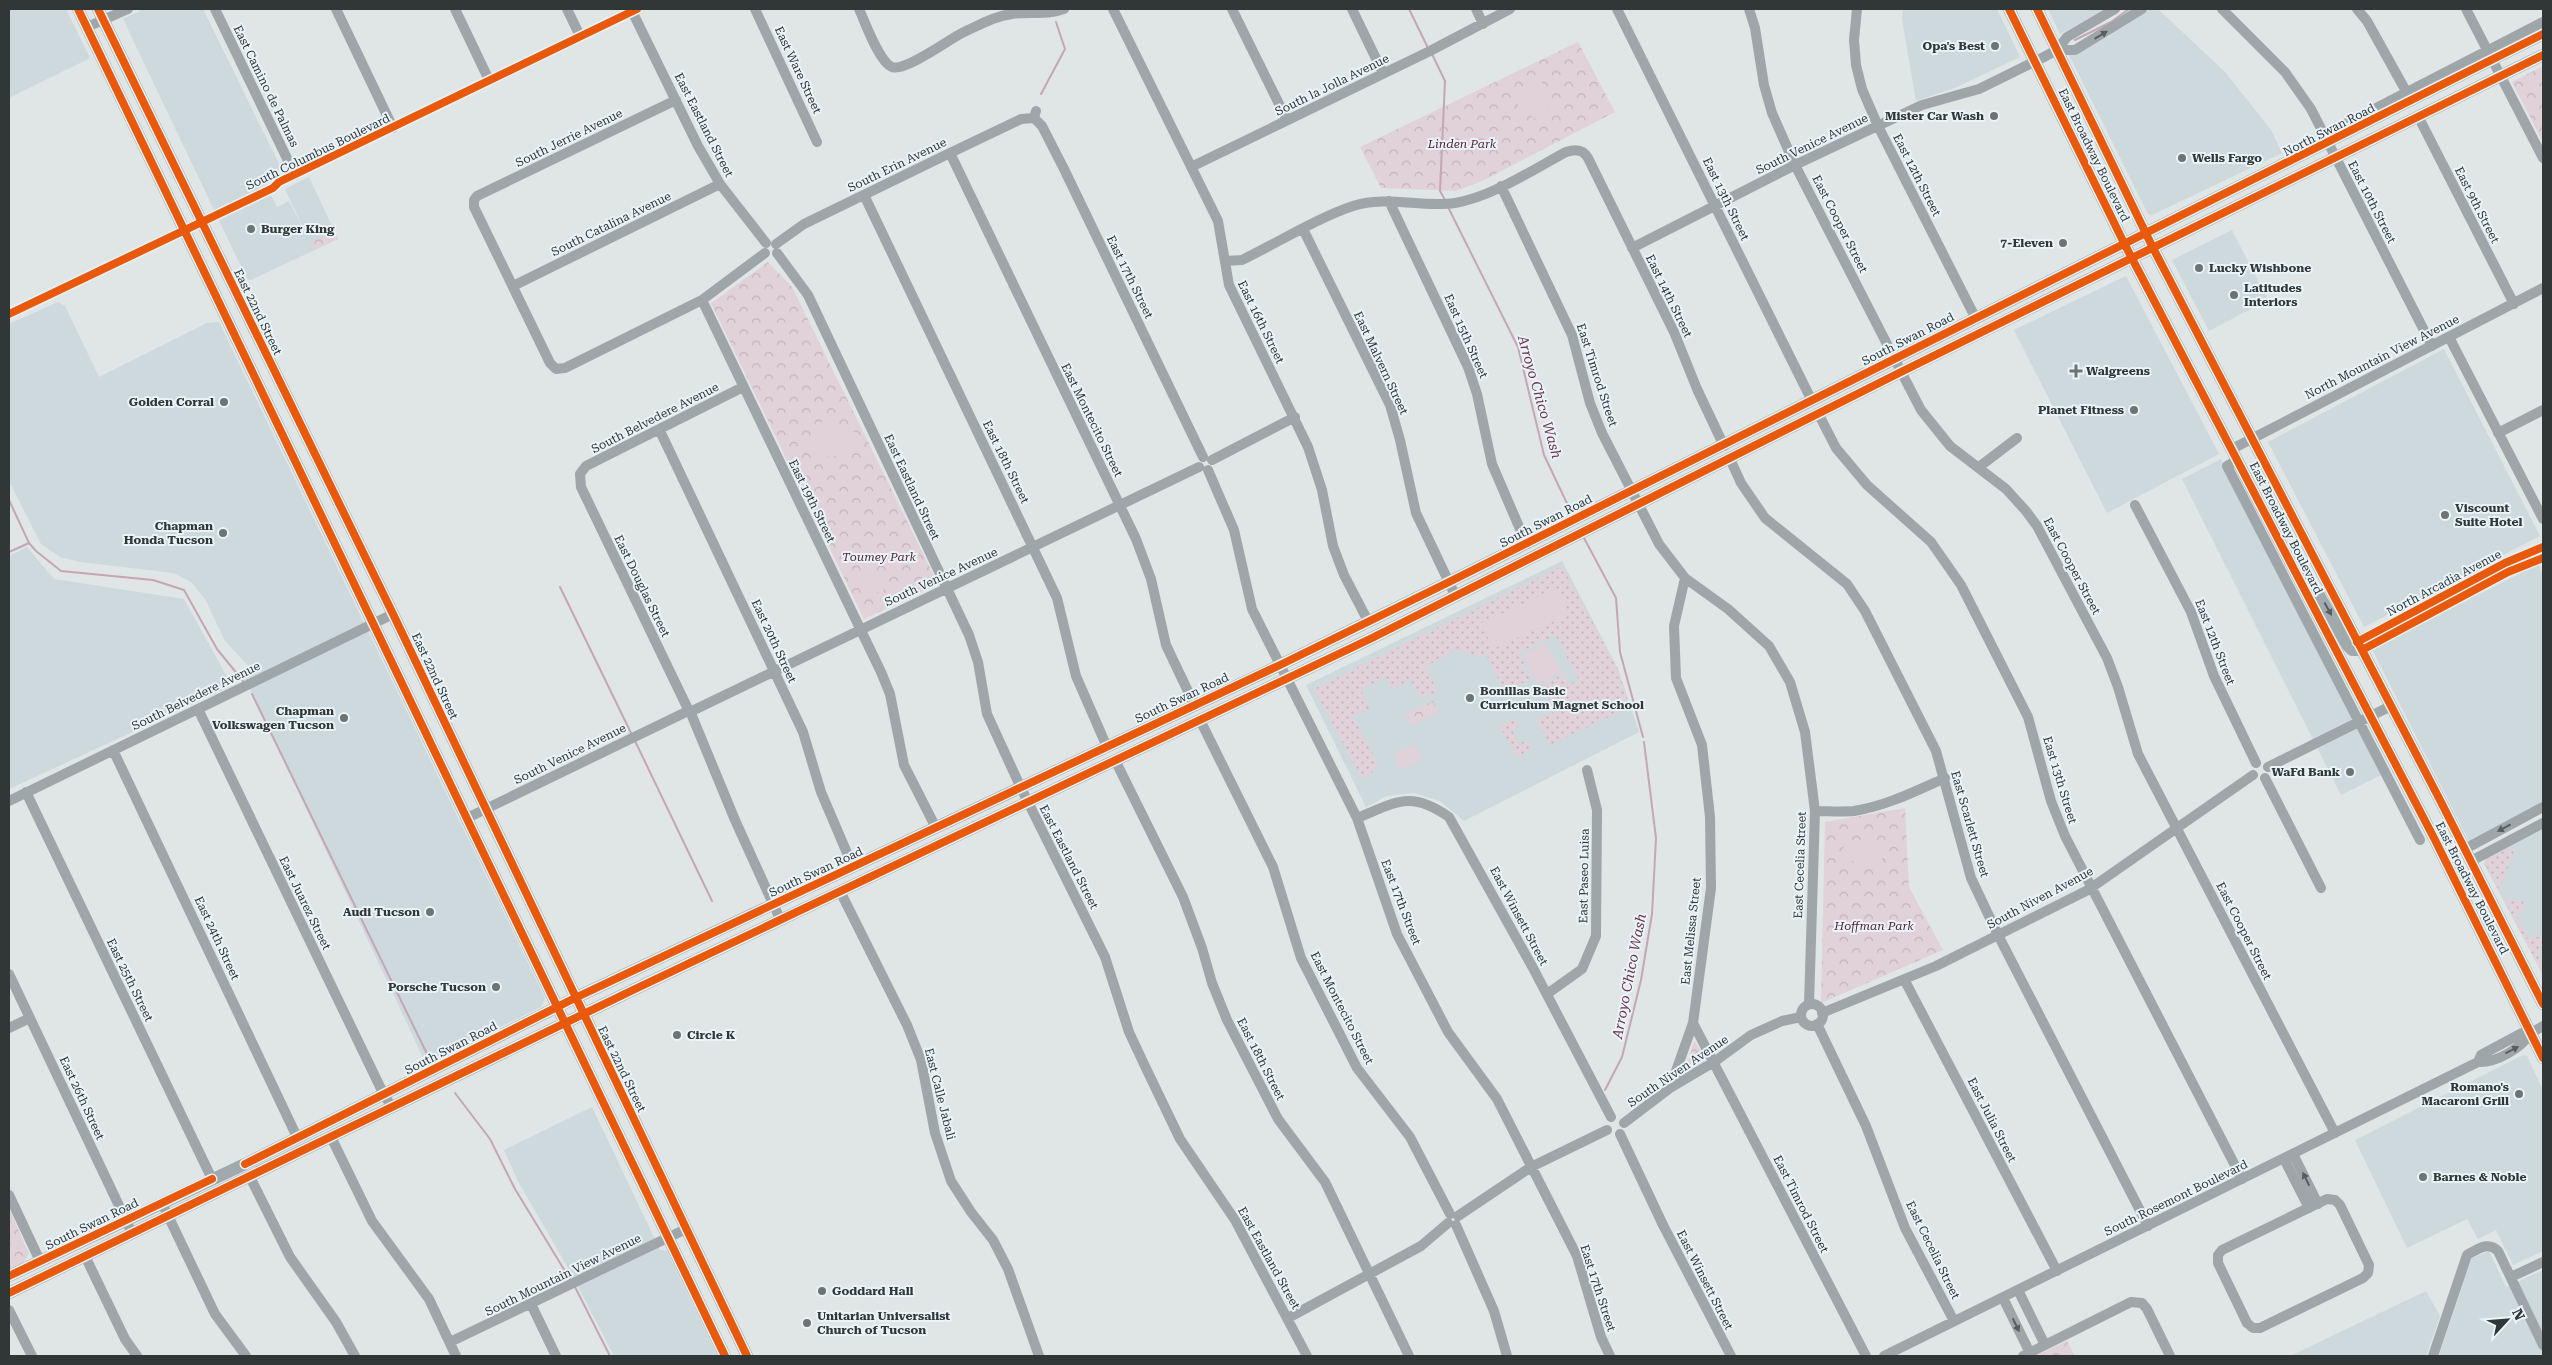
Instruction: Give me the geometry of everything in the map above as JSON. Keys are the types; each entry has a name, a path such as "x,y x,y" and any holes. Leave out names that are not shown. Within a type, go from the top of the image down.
{"main road":[{"path":"78,9 725,1356"},
{"name":"East Broadway Boulevard","path":"2009,9 2131,258 2296,572 2366,720 2532,1033 2543,1058"},
{"name":"East Broadway Boulevard","path":"2037,12 2153,248 2392,706 2543,1004"},
{"name":"East 22nd Street","path":"101,14 393,614 747,1356"},
{"name":"North Swan Road","path":"2124,243 2490,55 2543,34"},
{"path":"2131,258 2336,159 2543,55"},
{"name":"South Swan Road","path":"9,1276 298,1138 575,998 853,867 935,826 1020,788 1194,704 1280,665 1566,522 1724,446 2124,243"},
{"name":"South Swan Road","path":"9,1293 565,1022 840,890 1116,762 1288,677 1372,638 2131,258"},
{"path":"2296,572 2317,592 2348,646 2352,650 2360,646"}],"street":[{"path":"87,27 101,14 128,9"},
{"name":"East Camino de Palmas","path":"215,9 295,174"},
{"path":"336,9 393,128"},
{"path":"455,9 489,80"},
{"path":"567,9 580,36"},
{"name":"South Columbus Boulevard","path":"9,314 186,231 295,174 393,128 634,9"},
{"name":"East Eastland Street","path":"634,9 698,146 720,184 808,295 969,635 978,662 987,714 1020,788 1106,957 1130,1032 1180,1139 1236,1220 1307,1356"},
{"name":"East Ware Street","path":"755,9 817,142"},
{"path":"858,9 884,62 893,68 905,66 950,39 1000,16 1014,13 1055,13 1064,9"},
{"name":"East 16th Street","path":"1113,9 1218,221 1232,294 1294,417 1318,475 1329,531 1340,564 1368,621"},
{"path":"1232,9 1287,120"},
{"path":"1352,9 1383,73"},
{"path":"1476,9 1483,24"},
{"name":"South la Jolla Avenue","path":"1191,167 1510,9"},
{"name":"East 13th Street","path":"1617,9 1812,401"},
{"name":"East Cooper Street","path":"1749,9 1755,28 1764,85 1772,113 1795,165 1901,372 1921,410 1950,446 2006,489 2026,510 2037,526 2107,658 2118,687 2138,754 2335,1133"},
{"name":"East 12th Street","path":"1857,9 1854,40 1856,65 1862,89 1878,126 1975,317"},
{"path":"2057,50 2068,37 2115,9"},
{"path":"2057,50 2074,50 2101,36 2142,9"},
{"name":"East 10th Street","path":"2222,9 2284,72 2311,109 2432,346"},
{"path":"2357,9 2367,21 2406,93"},
{"path":"2466,9 2543,158"},
{"name":"North Swan Road","path":"2326,139 2406,93 2490,55 2543,22"},
{"name":"South Venice Avenue","path":"1632,248 1795,165 1922,105 1979,89 2057,50"},
{"name":"South Jerrie Avenue","path":"513,286 474,206 474,200 486,192 676,100"},
{"name":"South Erin Avenue","path":"513,286 553,369 565,368 702,300 804,224 1021,119 1035,115"},
{"name":"East 17th Street","path":"1035,115 1055,152 1205,464 1234,530 1252,609 1288,677 1357,818 1397,934 1448,1032 1497,1099 1577,1256 1601,1337 1610,1356"},
{"name":"East 9th Street","path":"2419,118 2514,304"},
{"name":"East 14th Street","path":"1501,186 1574,149 1586,154 1674,332 1697,389 1724,446"},
{"name":"East Montecito Street","path":"950,153 1144,556 1166,645 1194,704"},
{"name":"South Catalina Avenue","path":"513,286 720,184"},
{"path":"1225,261 1242,260 1352,206 1389,201 1427,204 1456,203 1501,186"},
{"name":"East Timrod Street","path":"1501,186 1564,316 1602,433 1631,491"},
{"name":"East 18th Street","path":"864,195 1057,598 1076,676 1107,746"},
{"name":"East 15th Street","path":"1389,201 1468,367 1477,394 1492,464 1526,543"},
{"name":"East Malvern Street","path":"1303,230 1390,405 1400,440 1416,513 1456,595"},
{"name":"North Mountain View Avenue","path":"2235,454 2252,438 2543,288"},
{"name":"East 19th Street","path":"702,300 890,694 904,765 935,826"},
{"path":"2449,337 2543,519"},
{"name":"South Belvedere Avenue","path":"578,473 586,466 660,431 743,387"},
{"path":"2498,433 2543,410"},
{"name":"East 13th Street","path":"1819,415 1836,448 1867,485 1931,542 1961,585 2024,708 2058,819 2091,888 2242,1179"},
{"name":"South Venice Avenue","path":"467,818 1120,506 1294,417"},
{"name":"East 20th Street","path":"660,431 803,732 821,792 853,867"},
{"path":"1979,467 2017,438"},
{"name":"East Broadway Boulevard","path":"2235,454 2227,466 2366,720 2420,840"},
{"name":"East Scarlett Street","path":"1730,459 1742,483 1765,518 1846,584 1865,611 1936,751 1945,778 1971,878 1998,935 2148,1226"},
{"name":"East Douglas Street","path":"578,473 581,487 689,712 780,919"},
{"name":"East Cecelia Street","path":"1631,491 1659,544 1685,578 1728,609 1769,646 1790,682 1805,732 1815,811 1808,1004"},
{"name":"East 12th Street","path":"2135,505 2191,612 2214,676 2256,763"},
{"name":"North Arcadia Avenue","path":"2360,646 2505,563 2541,557"},
{"name":"East Melissa Street","path":"1670,1088 1693,1023 1710,888 1710,817 1702,745 1676,678 1674,626 1685,578"},
{"name":"South Belvedere Avenue","path":"9,801 393,614"},
{"path":"2268,767 2392,706"},
{"name":"East Juarez Street","path":"198,709 384,1095 392,1107"},
{"name":"East Montecito Street","path":"1200,720 1273,867 1301,958 1357,1068 1410,1137 1453,1220 1494,1311 1507,1356"},
{"name":"East 24th Street","path":"113,750 298,1138"},
{"name":"East 18th Street","path":"1116,762 1183,896 1202,948 1212,983 1227,1020 1278,1120 1325,1182 1409,1356"},
{"path":"2261,762 2268,767 2268,772 2264,778 2258,779 2252,775 2252,767 2256,763 2261,762"},
{"name":"East Paseo Luisa","path":"1547,994 1582,969 1596,936 1597,810 1587,770"},
{"name":"South Niven Avenue","path":"1822,1013 1905,980 2091,888 2177,830 2252,775"},
{"path":"1815,811 1854,811 1894,801 1945,778"},
{"path":"2264,778 2321,888"},
{"name":"East 25th Street","path":"26,792 212,1179"},
{"name":"East Winsett Street","path":"1357,818 1401,801 1418,800 1432,805 1449,817 1547,994 1611,1117"},
{"path":"2465,849 2543,807"},
{"path":"2471,861 2543,823"},
{"name":"East Calle Jabali","path":"840,890 907,1025 921,1060 935,1133 951,1181 971,1212 993,1240 1008,1269 1039,1356"},
{"name":"East 26th Street","path":"9,974 132,1233"},
{"name":"East Julia Street","path":"1905,980 2057,1271"},
{"path":"1808,1004 1818,1006 1822,1013 1821,1021 1812,1026 1805,1024 1801,1017 1802,1009 1808,1004"},
{"name":"South Niven Avenue","path":"1624,1123 1670,1088 1714,1062 1751,1035 1782,1021 1801,1017"},
{"path":"9,1028 30,1018"},
{"path":"1693,1023 1714,1062"},
{"name":"East Cecelia Street","path":"1817,1024 1866,1126 1905,1228 1954,1321"},
{"name":"South Rosemont Boulevard","path":"1884,1356 2478,1062 2487,1062 2524,1044 2532,1033 2543,1026"},
{"name":"East Timrod Street","path":"1714,1062 1866,1356"},
{"path":"1611,1117 1618,1117 1624,1123 1624,1130 1620,1134 1612,1135 1607,1130 1607,1122 1611,1117"},
{"path":"1288,1318 1421,1246 1453,1220 1530,1167 1607,1130"},
{"name":"East Winsett Street","path":"1620,1134 1663,1224 1731,1356"},
{"path":"331,1137 372,1220 414,1275 429,1299 456,1356"},
{"path":"2289,1156 2313,1206"},
{"path":"250,1177 290,1256 336,1322 355,1356"},
{"path":"9,1195 40,1261"},
{"path":"2327,1199 2335,1200 2340,1205 2369,1265 2368,1273 2363,1278 2260,1328 2253,1328 2247,1323 2218,1262 2218,1255 2222,1250 2313,1206 2327,1199"},
{"path":"162,1203 215,1314 246,1356"},
{"name":"South Mountain View Avenue","path":"450,1342 686,1229"},
{"path":"2433,1356 2467,1255 2491,1245 2498,1251 2543,1345"},
{"path":"85,1256 125,1340 137,1356"},
{"path":"2511,1277 2543,1262"},
{"path":"2018,1290 2045,1345"},
{"path":"2003,1298 2026,1354 2131,1302 2143,1300 2170,1356"},
{"path":"531,1304 556,1356"},
{"path":"9,1310 32,1356"}],"shaded area":[{"path":"9,9 66,9 90,58 9,98"},
{"path":"144,9 203,9 282,170 263,179 277,207 289,201 306,234 285,189 309,177 338,239 251,280 247,279 123,19"},
{"path":"1903,9 1997,9 2020,57 1957,87 1916,101 1902,19"},
{"path":"2048,9 2107,9 2060,34"},
{"path":"2152,9 2158,9 2225,72 2271,130 2282,153 2152,215 2148,214 2067,51"},
{"path":"2232,230 2268,300 2209,331 2172,260"},
{"path":"2126,276 2219,454 2107,513 2014,330"},
{"path":"58,302 65,306 99,377 207,323 219,322 545,998 541,1007 426,1064 244,676 253,671 225,641 205,599 191,582 174,573 80,562 60,557 41,544 9,481 9,324"},
{"path":"2444,349 2540,536 2364,627 2268,442"},
{"path":"2221,459 2381,775 2341,795 2182,479"},
{"path":"27,547 54,579 184,599 232,686 9,789 9,556"},
{"name":"Bonillas Basic Curriculum Magnet School","path":"1562,561 1618,669 1639,732 1464,821 1440,801 1414,793 1387,796 1366,807 1306,685"},
{"path":"2538,564 2543,575 2543,805 2470,843 2372,649"},
{"path":"2543,827 2543,975 2484,864 2486,858"},
{"path":"2523,1055 2527,1056 2543,1090 2543,1251 2513,1265 2496,1230 2478,1239 2467,1219 2407,1248 2355,1140"},
{"path":"592,1107 660,1250 667,1251 718,1356 614,1356 572,1275 518,1181 504,1150"},
{"path":"2489,1251 2506,1287 2543,1270 2543,1356 2439,1356 2471,1259"},
{"path":"2426,1291 2440,1316 2426,1356 2290,1356"}],"green space":[{"name":"Linden Park","path":"1578,42 1615,112 1480,182 1456,191 1381,188 1360,147"},
{"path":"2543,66 2543,142 2512,82"},
{"path":"1539,79 1546,90 1548,101 1547,113 1543,124 1518,107 1518,103"},
{"path":"331,223 338,239 314,250 310,243 320,238 317,230"},
{"name":"Toumey Park","path":"768,262 792,287 938,584 864,619 711,303"},
{"path":"823,421 857,433 854,441 845,452 839,455 824,456 809,452 819,423"},
{"path":"1562,566 1618,669 1630,707 1550,745 1537,720 1556,711 1542,685 1564,674 1569,684 1579,680 1555,635 1519,652 1530,679 1505,692 1486,654 1481,657 1457,649 1425,667 1438,691 1421,699 1410,680 1393,689 1386,677 1361,690 1370,708 1353,717 1377,762 1373,772 1362,779 1314,689"},
{"path":"862,572 886,577 883,593 859,588"},
{"path":"1557,588 1570,614 1493,649 1481,623"},
{"path":"1546,643 1561,672 1537,684 1523,654"},
{"path":"1433,701 1439,712 1411,726 1405,714"},
{"path":"1515,718 1519,726 1512,730 1519,744 1526,740 1531,750 1517,757 1499,726"},
{"path":"1415,744 1422,759 1400,770 1393,755"},
{"name":"Hoffman Park","path":"1905,808 1909,887 1943,950 1821,1003 1825,822"},
{"path":"1868,837 1872,838 1884,863 1868,868 1850,860 1843,847"},
{"path":"2516,846 2500,888 2504,899 2522,900 2525,908 2515,915 2524,928 2527,938 2543,936 2543,943 2538,953 2543,966 2543,975 2485,863 2486,858"},
{"path":"1694,1041 1704,1055 1704,1062 1692,1071 1687,1066"},
{"path":"9,1208 29,1254 24,1262 9,1269"},
{"path":"2067,1341 2075,1356 2035,1356"}],"waterway":[{"name":"Arroyo Chico Wash","path":"1409,9 1428,48"},
{"path":"2075,40 2111,22 2129,9"},
{"path":"1041,94 1065,49 1056,22"},
{"name":"Arroyo Chico Wash","path":"1432,54 1445,81 1440,191 1445,200"},
{"name":"Arroyo Chico Wash","path":"1448,207 1518,347 1544,455 1573,516"},
{"path":"9,500 29,543 9,552"},
{"name":"Arroyo Chico Wash","path":"1584,538 1616,598 1620,652 1643,737"},
{"path":"29,543 61,571 153,580 184,590 217,649 243,681"},
{"path":"560,587 632,735"},
{"path":"252,694 428,1056"},
{"path":"635,741 712,901"},
{"name":"Arroyo Chico Wash","path":"1605,1090 1622,1057 1641,980 1652,914 1656,838 1644,742"},
{"path":"455,1093 490,1139 515,1189 571,1281"},
{"path":"575,1287 610,1356"}],"cycle path":[{"path":"78,9 725,1356"},
{"path":"98,9 393,614 747,1356"},
{"path":"9,314 273,188 279,182 637,9"},
{"path":"2009,9 2124,243 2435,840 2543,1058"},
{"path":"2037,9 2153,248 2441,802 2543,1004"},
{"path":"245,1164 575,998 1280,665 1449,582 2543,34"},
{"path":"9,1293 633,990 1372,638 1901,372 2543,55"},
{"path":"2357,642 2505,563 2543,547"},
{"path":"2362,650 2508,572 2543,558"},
{"path":"9,1276 212,1179"}],"place":[{"name":"Opa's Best","path":"1995,46"},
{"name":"Mister Car Wash","path":"1994,116"},
{"name":"Wells Fargo","path":"2182,158"},
{"name":"Burger King","path":"251,229"},
{"name":"7-Eleven","path":"2063,243"},
{"name":"Lucky Wishbone","path":"2199,268"},
{"name":"Latitudes Interiors","path":"2234,295"},
{"name":"Walgreens","path":"2076,371"},
{"name":"Golden Corral","path":"224,402"},
{"name":"Planet Fitness","path":"2134,410"},
{"name":"Viscount Suite Hotel","path":"2445,515"},
{"name":"Chapman Honda Tucson","path":"223,533"},
{"name":"Bonillas Basic Curriculum Magnet School","path":"1470,698"},
{"name":"Chapman Volkswagen Tucson","path":"344,718"},
{"name":"WaFd Bank","path":"2350,772"},
{"name":"Audi Tucson","path":"430,912"},
{"name":"Porsche Tucson","path":"496,987"},
{"name":"Circle K","path":"677,1035"},
{"name":"Romano's Macaroni Grill","path":"2519,1094"},
{"name":"Barnes & Noble","path":"2423,1177"},
{"name":"Goddard Hall","path":"822,1291"},
{"name":"Unitarian Universalist Church of Tucson","path":"807,1323"}]}
